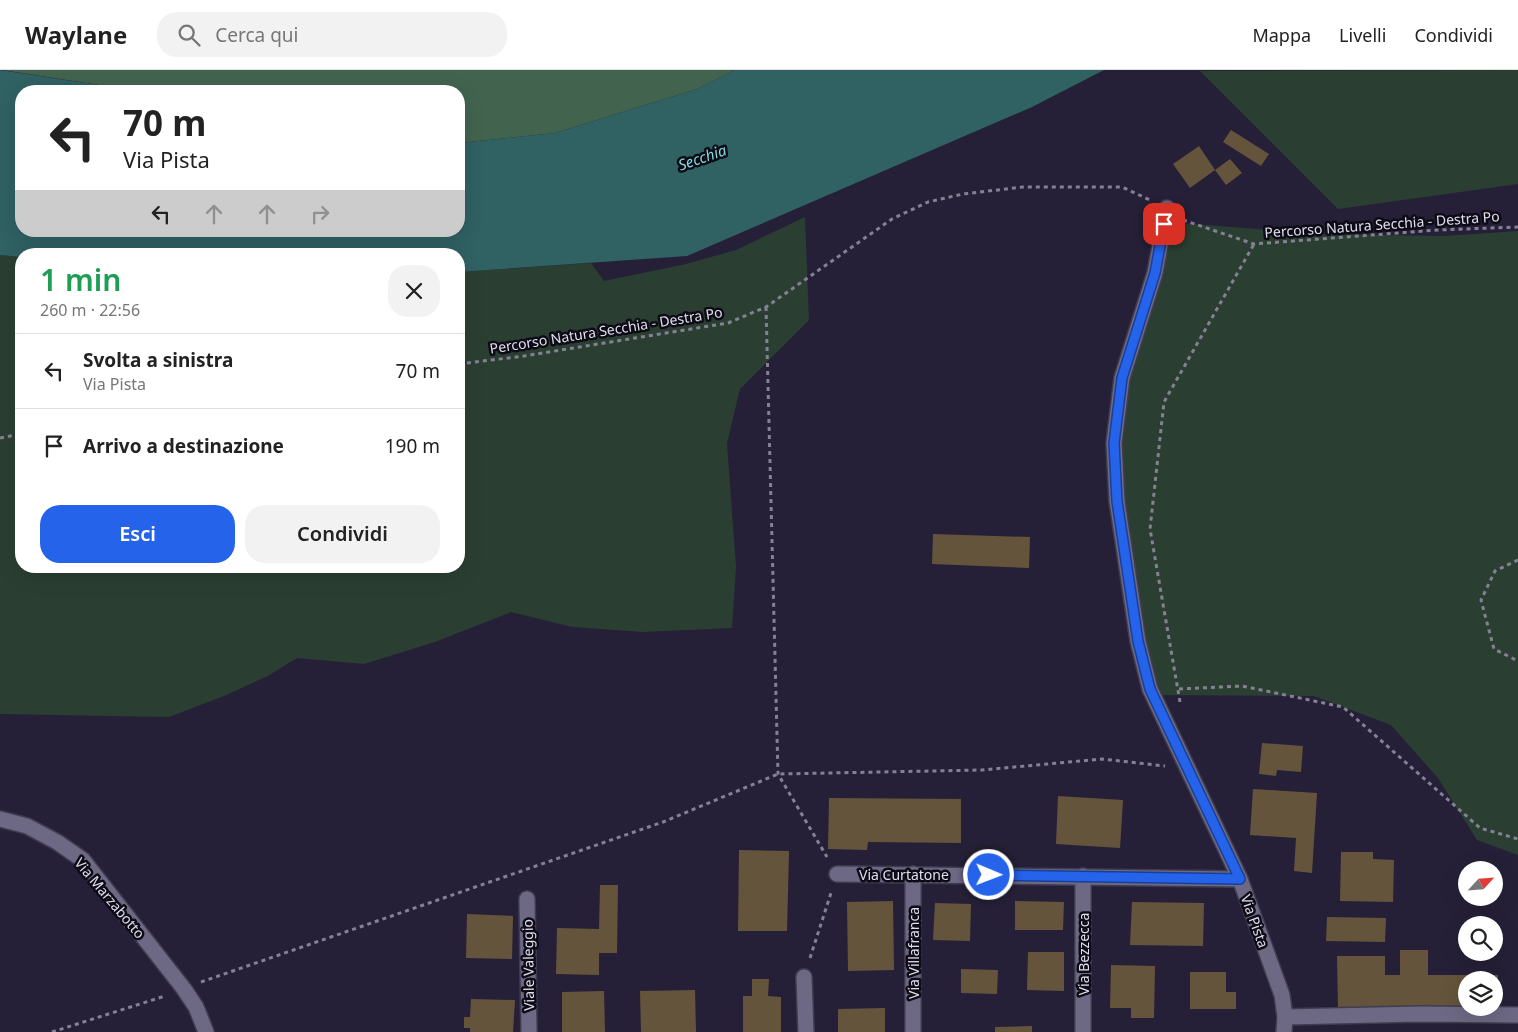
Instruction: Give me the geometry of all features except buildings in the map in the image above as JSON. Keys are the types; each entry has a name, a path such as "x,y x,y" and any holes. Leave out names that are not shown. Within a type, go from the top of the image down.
{"street":[{"name":"Via Pista","path":"1167,208 1155,273 1122,378 1114,443 1117,501 1138,641 1150,689 1240,879 1282,995 1284,1024"},
{"name":"Via Marzabotto","path":"0,819 27,826 57,842 82,860 184,990 196,1007 206,1032"},
{"name":"Via Curtatone","path":"837,874 1240,879"},
{"name":"Via Villafranca","path":"913,874 913,1032"},
{"name":"Via Bezzecca","path":"1083,876 1083,1032"},
{"name":"Viale Valeggio","path":"527,898 530,1032"},
{"path":"804,977 806,1032"},
{"path":"1284,1024 1419,1014 1518,1015"}],"path":[{"name":"Percorso Natura Secchia - Destra Po","path":"465,363 524,356 728,323 766,307 892,219 928,202 963,194 1022,187 1122,187 1167,208 1184,220 1254,244 1437,230 1518,227"},
{"path":"1181,709 1150,529 1164,402 1254,244"},
{"path":"766,307 778,774 837,874 804,977"},
{"path":"0,438 15,435"},
{"path":"1518,560 1495,571 1480,600 1494,649 1518,661"},
{"path":"1178,689 1242,686 1344,707 1480,828 1518,839"},
{"path":"52,1032 184,990 214,977 663,822 778,774 982,770 1102,759 1187,769"}],"shaded area":[{"path":"2,70 735,70 697,89 555,133 465,142 465,85 99,85"},
{"path":"1518,70 1518,184 1338,209 1200,71"},
{"path":"805,217 809,320 740,389 727,443 736,567 732,628 643,632 572,627 511,612 435,642 364,664 297,658 268,676 224,696 169,717 0,714 0,255 15,256 15,573 465,573 465,272 591,263 604,281 686,264 736,250"},
{"path":"1181,223 1320,234 1444,236 1518,231 1518,855 1477,840 1438,778 1391,725 1314,696 1143,695 1110,496 1112,420 1159,255"}],"water":[{"name":"Secchia","path":"0,70 99,85 15,85 15,237 465,237 465,142 555,133 697,89 735,70 1104,70 1032,107 687,256 465,272 465,248 15,248 15,256 0,255"}],"route":[{"path":"989,875 1240,879 1150,689 1138,641 1117,501 1114,443 1122,378 1155,273 1164,224"}]}
